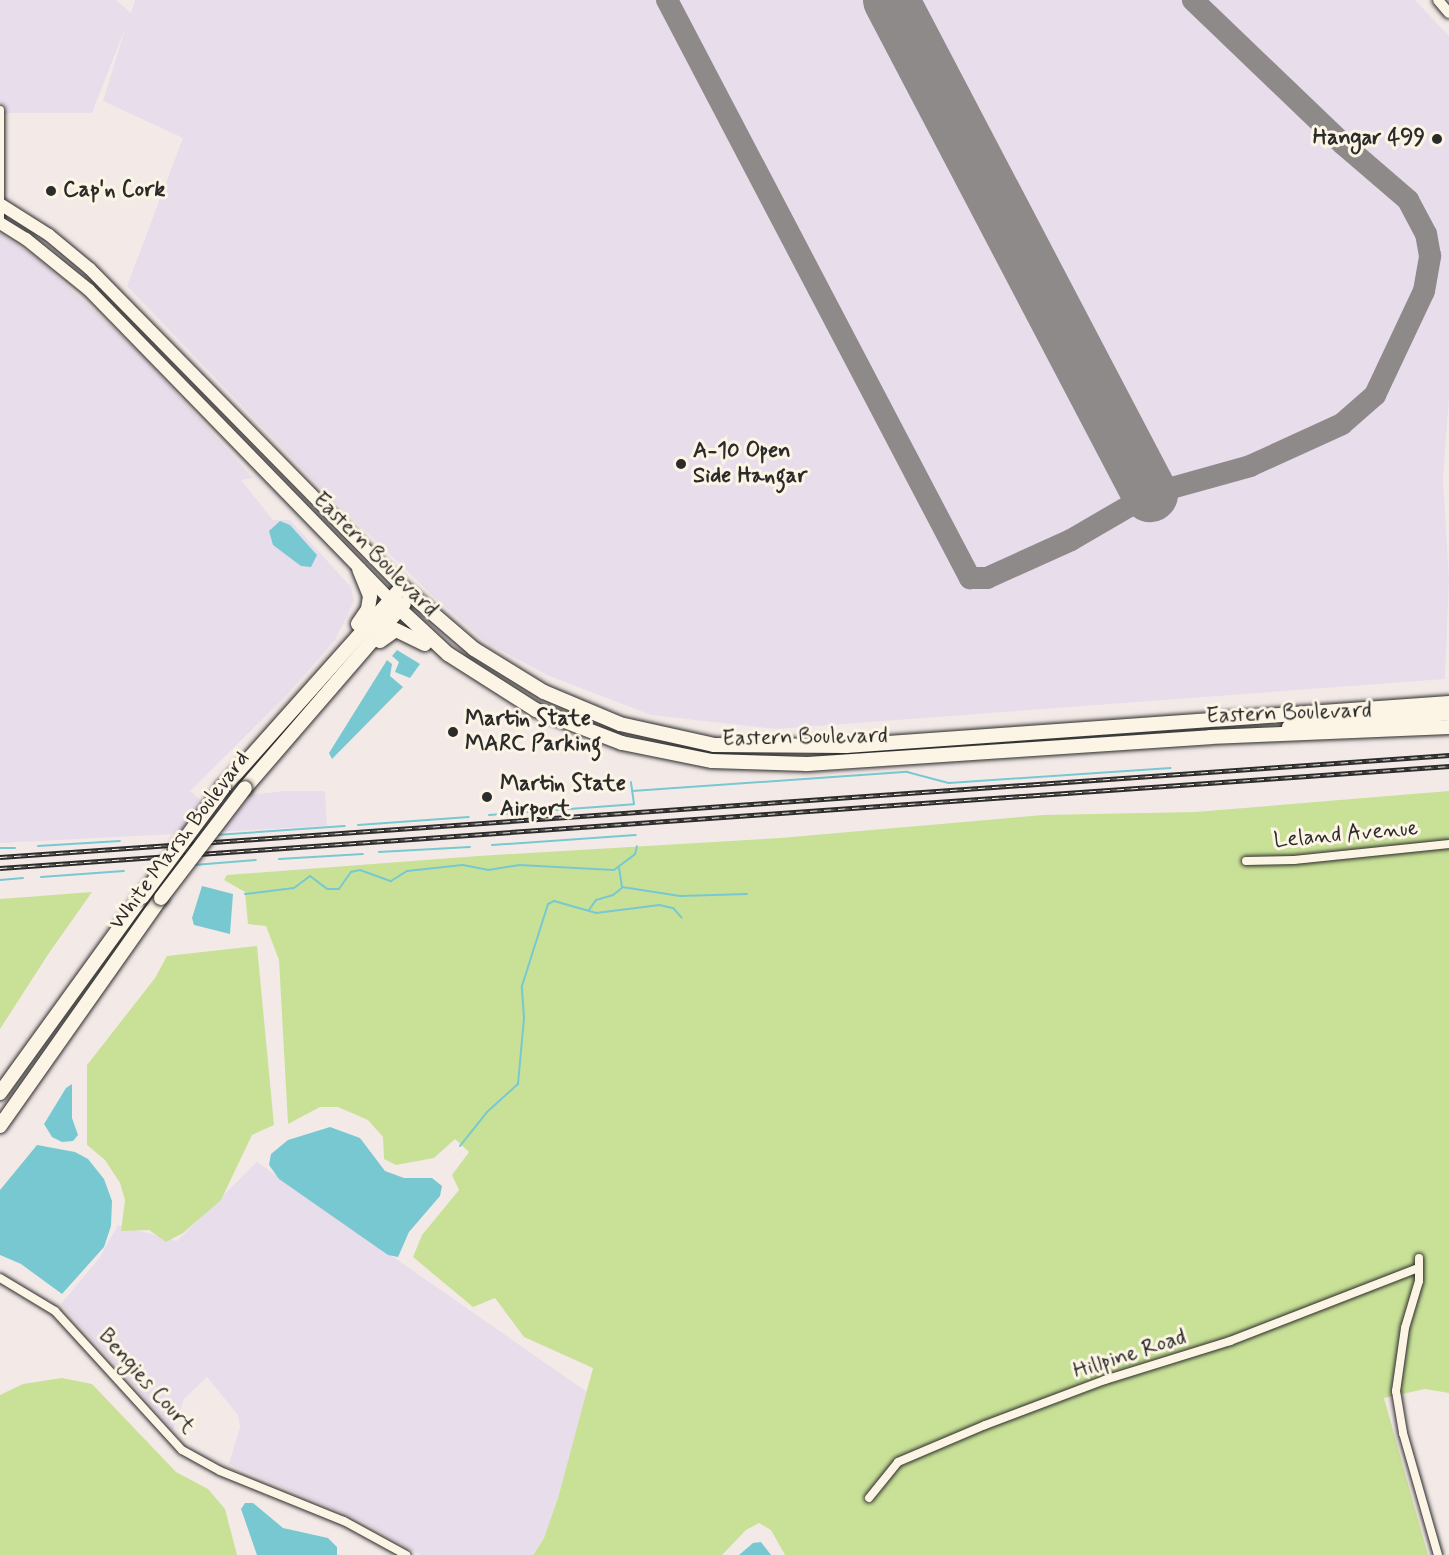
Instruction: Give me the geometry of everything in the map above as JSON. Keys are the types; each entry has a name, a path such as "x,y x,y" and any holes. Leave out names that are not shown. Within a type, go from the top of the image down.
{"main road":[{"name":"Eastern Boulevard","path":"1,205 49,235 90,269 407,591 474,649 543,692 620,724 714,745 846,746 1449,703"},
{"name":"Eastern Boulevard","path":"0,221 43,251 89,290 359,570 448,654 510,696 568,725 622,743 712,761 807,764 1210,738 1449,727"},
{"path":"337,658 341,644 368,609 370,596 359,570"},
{"name":"White Marsh Boulevard","path":"0,1093 223,788 337,658 407,591"},
{"name":"White Marsh Boulevard","path":"0,1126 161,898 245,788 327,691 394,605"},
{"path":"327,691 340,686 392,631 411,634 434,651 448,654"},
{"path":"1434,704 1449,695"},
{"path":"1210,738 1238,731 1449,713"}],"street":[{"path":"1438,0 1449,13"},
{"path":"0,110 0,221"},
{"name":"Leland Avenue","path":"1246,861 1294,860 1449,844"},
{"path":"1419,1258 1396,1391 1403,1433 1438,1555"},
{"name":"Hillpine Road","path":"869,1498 898,1462 985,1425 1105,1380 1230,1341 1418,1268"},
{"name":"Bengies Court","path":"0,1278 55,1311 182,1450 213,1468 337,1518 406,1555"}],"shaded area":[{"name":"Martin State Airport","path":"0,0 116,0 131,13 135,0 1415,0 1449,36 1449,397 1443,479 1449,579 1445,679 776,729 651,715 547,675 486,642 432,595 320,487 127,286 183,138 103,101 126,26 92,113 0,113"},
{"path":"0,233 39,260 139,352 253,478 241,480 273,520 290,520 351,587 354,601 335,640 285,697 190,791 200,800 286,791 325,791 327,826 0,843"},
{"path":"257,1162 587,1392 558,1498 544,1538 532,1555 420,1555 362,1521 229,1464 240,1427 238,1415 207,1377 184,1399 173,1430 61,1304 100,1257 118,1225 177,1241"}],"green space":[{"path":"1449,791 1449,1393 1425,1389 1384,1398 1428,1555 785,1555 771,1530 759,1523 746,1530 722,1555 533,1555 544,1538 558,1498 593,1368 524,1337 495,1298 473,1307 413,1257 422,1235 459,1190 452,1175 469,1152 455,1139 434,1158 396,1165 384,1159 383,1137 368,1120 338,1107 320,1107 288,1124 279,960 266,926 248,924 245,892 224,880 227,875 478,856 780,838 1043,815 1195,812"},
{"path":"92,892 49,953 0,1029 0,899"},
{"path":"257,946 274,1125 252,1135 221,1200 183,1233 166,1242 149,1230 121,1231 125,1200 120,1183 105,1160 87,1145 87,1065 155,978 167,956"},
{"path":"62,1378 92,1384 176,1472 208,1489 225,1509 237,1555 0,1555 0,1395 23,1384"}],"water":[{"path":"280,521 290,525 317,555 311,567 301,566 273,545 269,531"},
{"path":"397,650 420,664 410,678 395,672 399,662 392,656"},
{"path":"387,660 392,664 390,676 403,687 332,759 329,753"},
{"path":"202,886 233,894 230,934 194,925 192,918"},
{"path":"72,1084 72,1118 78,1135 73,1141 62,1142 52,1137 44,1124 66,1088"},
{"path":"330,1127 360,1138 385,1171 404,1178 432,1178 442,1186 440,1196 409,1232 398,1257 388,1255 279,1179 269,1165 271,1154 288,1140"},
{"path":"37,1145 75,1152 88,1159 104,1179 112,1201 111,1226 104,1247 62,1294 21,1264 0,1255 0,1190"},
{"path":"245,1503 253,1503 283,1528 328,1538 337,1547 337,1555 257,1555 241,1509"},
{"path":"761,1542 771,1555 739,1555 753,1543"}],"waterway":[{"path":"632,791 907,772 949,783 1170,768"},
{"path":"489,815 634,804 631,782"},
{"path":"358,825 469,817"},
{"path":"216,835 345,826"},
{"path":"492,845 636,835"},
{"path":"38,846 120,841"},
{"path":"245,894 294,888 310,876 327,889 339,889 351,872 360,870 391,881 407,871 463,865 488,870 519,865 614,870 635,854 637,846"},
{"path":"379,852 470,847"},
{"path":"0,848 15,848"},
{"path":"279,859 363,854"},
{"path":"194,865 256,860"},
{"path":"149,869 158,868"},
{"path":"619,868 622,887"},
{"path":"41,877 124,871"},
{"path":"0,880 23,878"},
{"path":"622,887 680,896 747,894"},
{"path":"589,910 596,900 613,895 622,888"},
{"path":"460,1146 487,1112 518,1084 524,1018 522,986 548,904 554,901 596,913 659,905 673,908 682,918"}],"taxiway":[{"path":"667,0 970,578 987,578 1071,540 1150,494 1250,466 1342,424 1375,395 1424,291 1430,256 1426,234 1408,200 1343,144 1193,0"}],"runway":[{"path":"891,0 1150,494"}],"railway":[{"path":"0,857 1449,755"},
{"path":"0,868 1449,766"}],"place":[{"name":"Hangar 499","path":"1437,139"},
{"name":"Cap'n Cork","path":"51,191"},
{"name":"A-10 Open Side Hangar","path":"681,464"},
{"name":"Martin State MARC Parking","path":"453,732"},
{"name":"Martin State Airport","path":"487,797"}]}
